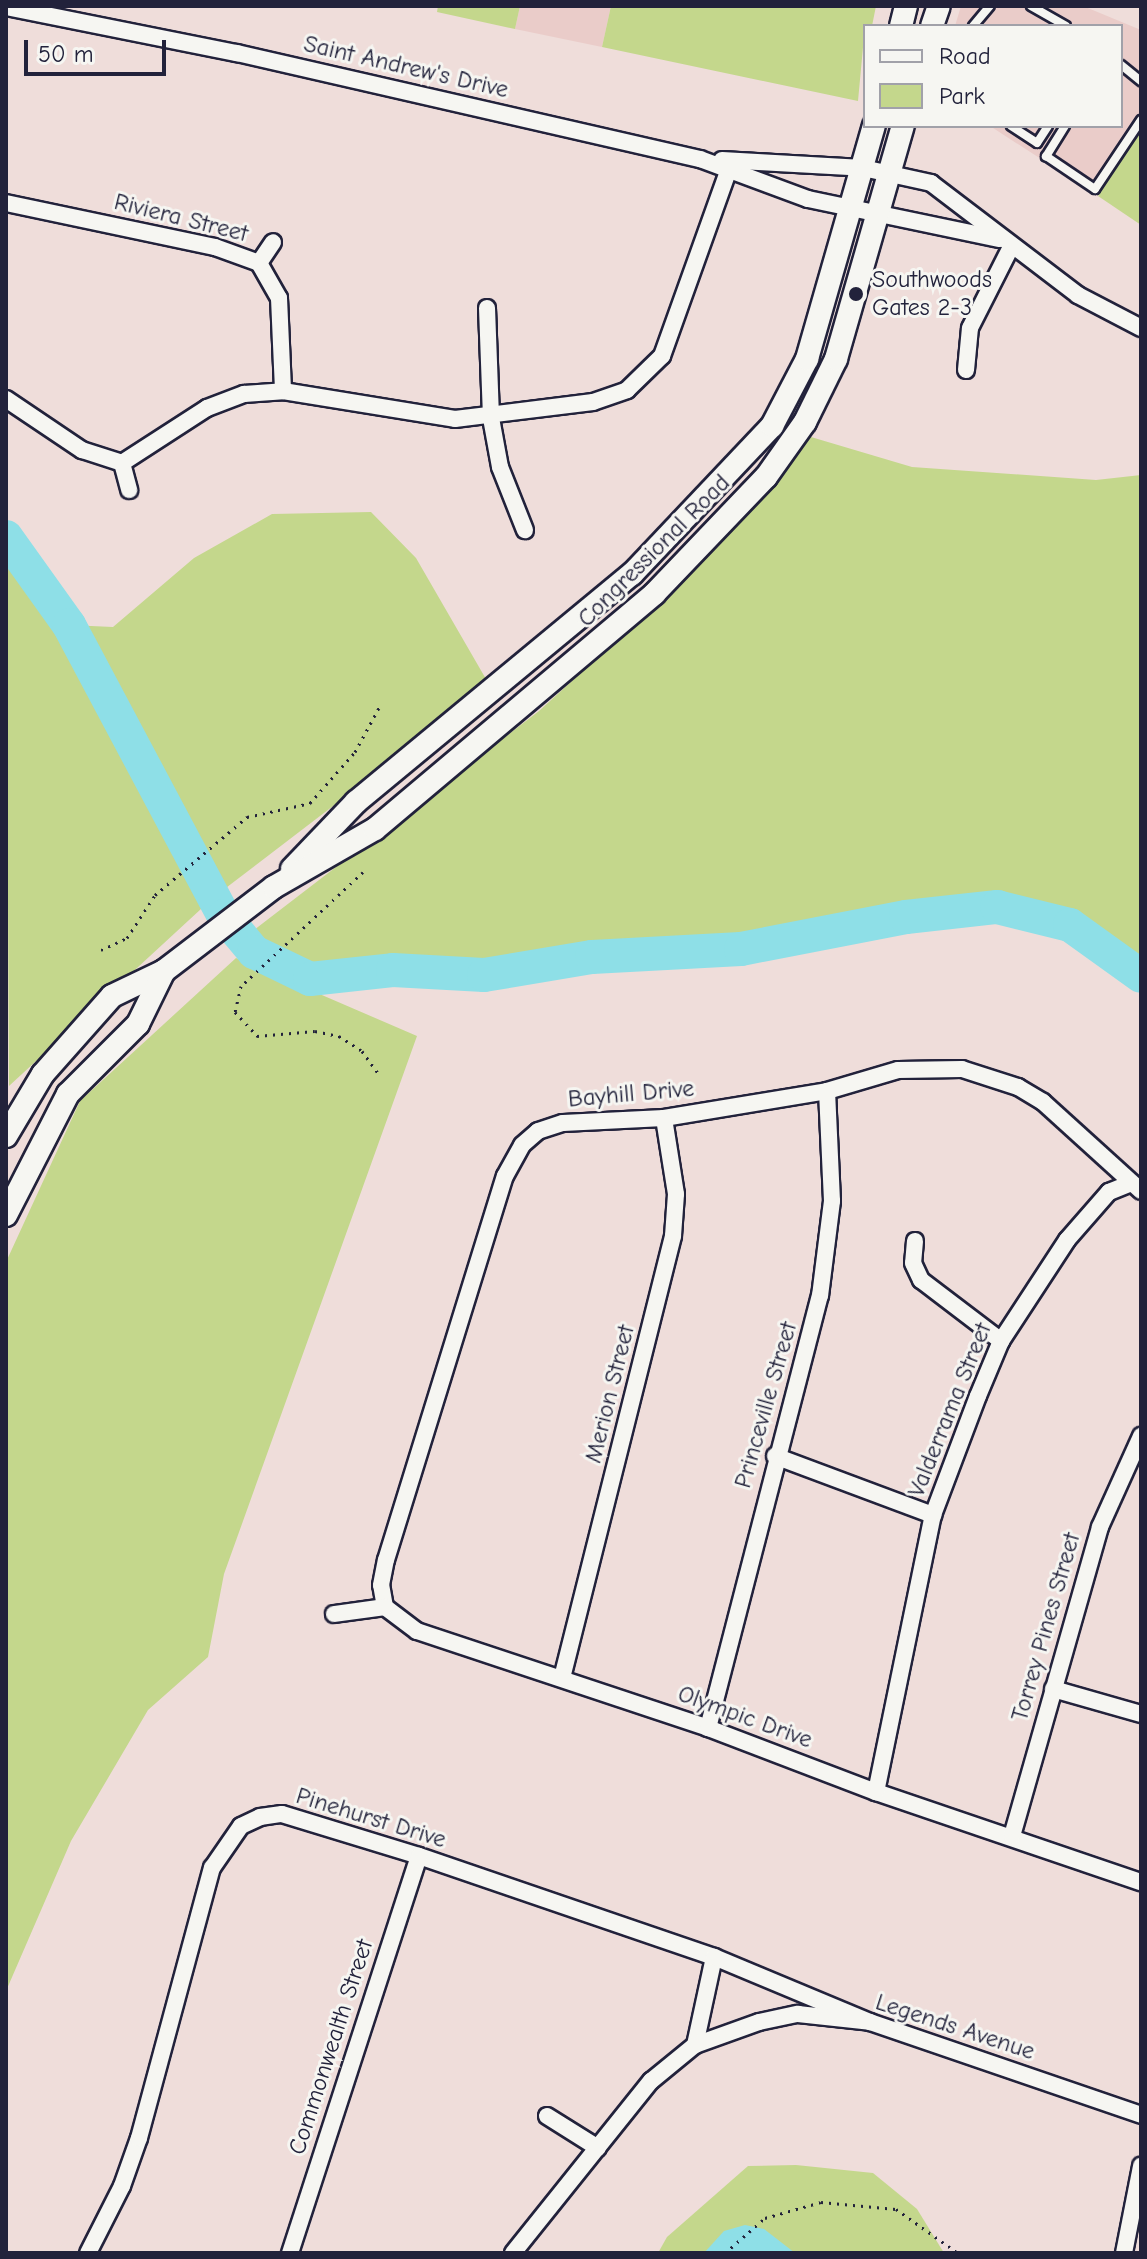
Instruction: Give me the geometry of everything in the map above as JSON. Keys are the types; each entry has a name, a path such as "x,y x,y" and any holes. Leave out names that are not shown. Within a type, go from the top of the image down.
{"main road":[{"name":"Congressional Road","path":"6,1136 43,1074 112,996 164,971 272,889 356,802 632,574 745,460 783,409 807,359 873,128"},
{"name":"Congressional Road","path":"272,889 375,829 540,695 654,594 766,477 805,422 836,359 881,214 903,128"},
{"name":"Congressional Road","path":"6,1215 11,1189 68,1094 138,1024 164,971"}],"street":[{"name":"Saint Andrew's Drive","path":"6,7 237,53 730,166 808,199 853,206 1005,243"},
{"name":"Saint Andrew's Drive","path":"730,166 863,168 931,183 1005,243 1097,307 1141,328"},
{"path":"122,463 207,408 244,394 283,391 412,416 491,418 593,402 627,390 648,372 673,336 730,166"},
{"name":"Riviera Street","path":"6,203 215,247 259,263 279,298 283,391"},
{"path":"259,263 273,242"},
{"path":"966,370 970,328 1005,243"},
{"path":"487,308 491,418 500,467 525,530"},
{"path":"6,399 82,450 122,463"},
{"path":"122,463 129,490"},
{"name":"Bayhill Drive","path":"385,1607 381,1585 386,1560 514,1158 538,1131 563,1123 664,1118 827,1091 898,1070 931,1067 989,1076 1043,1102 1136,1187"},
{"name":"Princeville Street","path":"708,1728 775,1456 807,1351 829,1245 827,1091"},
{"name":"Merion Street","path":"562,1678 673,1236 676,1194 664,1118"},
{"name":"Valderrama Street","path":"876,1792 933,1515 1001,1341 1091,1209 1136,1187"},
{"path":"915,1241 913,1263 921,1280 1001,1341"},
{"name":"Torrey Pines Street","path":"1012,1836 1100,1527 1141,1436"},
{"path":"775,1456 933,1515"},
{"path":"334,1614 385,1607"},
{"name":"Olympic Drive","path":"385,1607 417,1631 708,1728 876,1792 1141,1882"},
{"path":"1053,1689 1141,1714"},
{"name":"Pinehurst Drive","path":"88,2253 122,2186 139,2138 200,1898 212,1868 241,1826 282,1814 419,1856 714,1957 870,2022"},
{"name":"Commonwealth Street","path":"290,2253 419,1856"},
{"path":"695,2045 714,1957"},
{"name":"Legends Avenue","path":"513,2253 651,2081 695,2045 798,2014 870,2022 1141,2115"},
{"path":"547,2116 598,2148"},
{"path":"1124,2253 1141,2166"}],"lane":[{"path":"975,24 990,6"},
{"path":"1031,6 1062,24"},
{"path":"1123,67 1140,80"},
{"path":"1064,128 1046,156 1095,189 1141,120"},
{"path":"1014,128 1037,143 1047,128"}],"path":[{"path":"101,950 127,938 155,895 247,817 310,803 355,752 381,704"},
{"path":"363,872 241,986 235,1012 250,1033 265,1037 315,1031 339,1036 362,1051 378,1073"},
{"path":"725,2253 765,2218 821,2202 896,2209 958,2253"}],"shaded area":[{"path":"520,6 611,6 602,47 515,29"},
{"path":"961,6 1083,6 1141,30 1141,128 1098,196 993,128 1123,128 1123,24 956,24"}],"green space":[{"path":"438,6 520,6 515,29 437,12"},
{"path":"611,6 876,6 872,24 863,24 858,101 602,47"},
{"path":"1141,128 1141,225 1098,196"},
{"path":"811,437 912,467 1096,480 1141,475 1141,976 1070,925 997,907 906,917 741,949 592,957 484,975 393,970 310,979 253,959 245,937 539,711 618,639"},
{"path":"371,512 416,558 490,686 214,897 9,1086 6,537 69,625 113,627 194,558 272,514"},
{"path":"236,958 417,1036 224,1574 208,1657 148,1710 71,1841 6,1991 6,1262 80,1101"},
{"path":"796,2165 873,2173 917,2209 944,2253 658,2253 667,2237 748,2166"}],"water":[{"path":"745,2225 764,2229 795,2253 704,2253 724,2231"}],"waterway":[{"path":"6,537 69,625 224,916 254,952 310,979 393,970 484,975 592,957 741,949 906,917 997,907 1070,925 1141,976"}],"place":[{"name":"Southwoods Gates 2-3","path":"856,294"}]}
